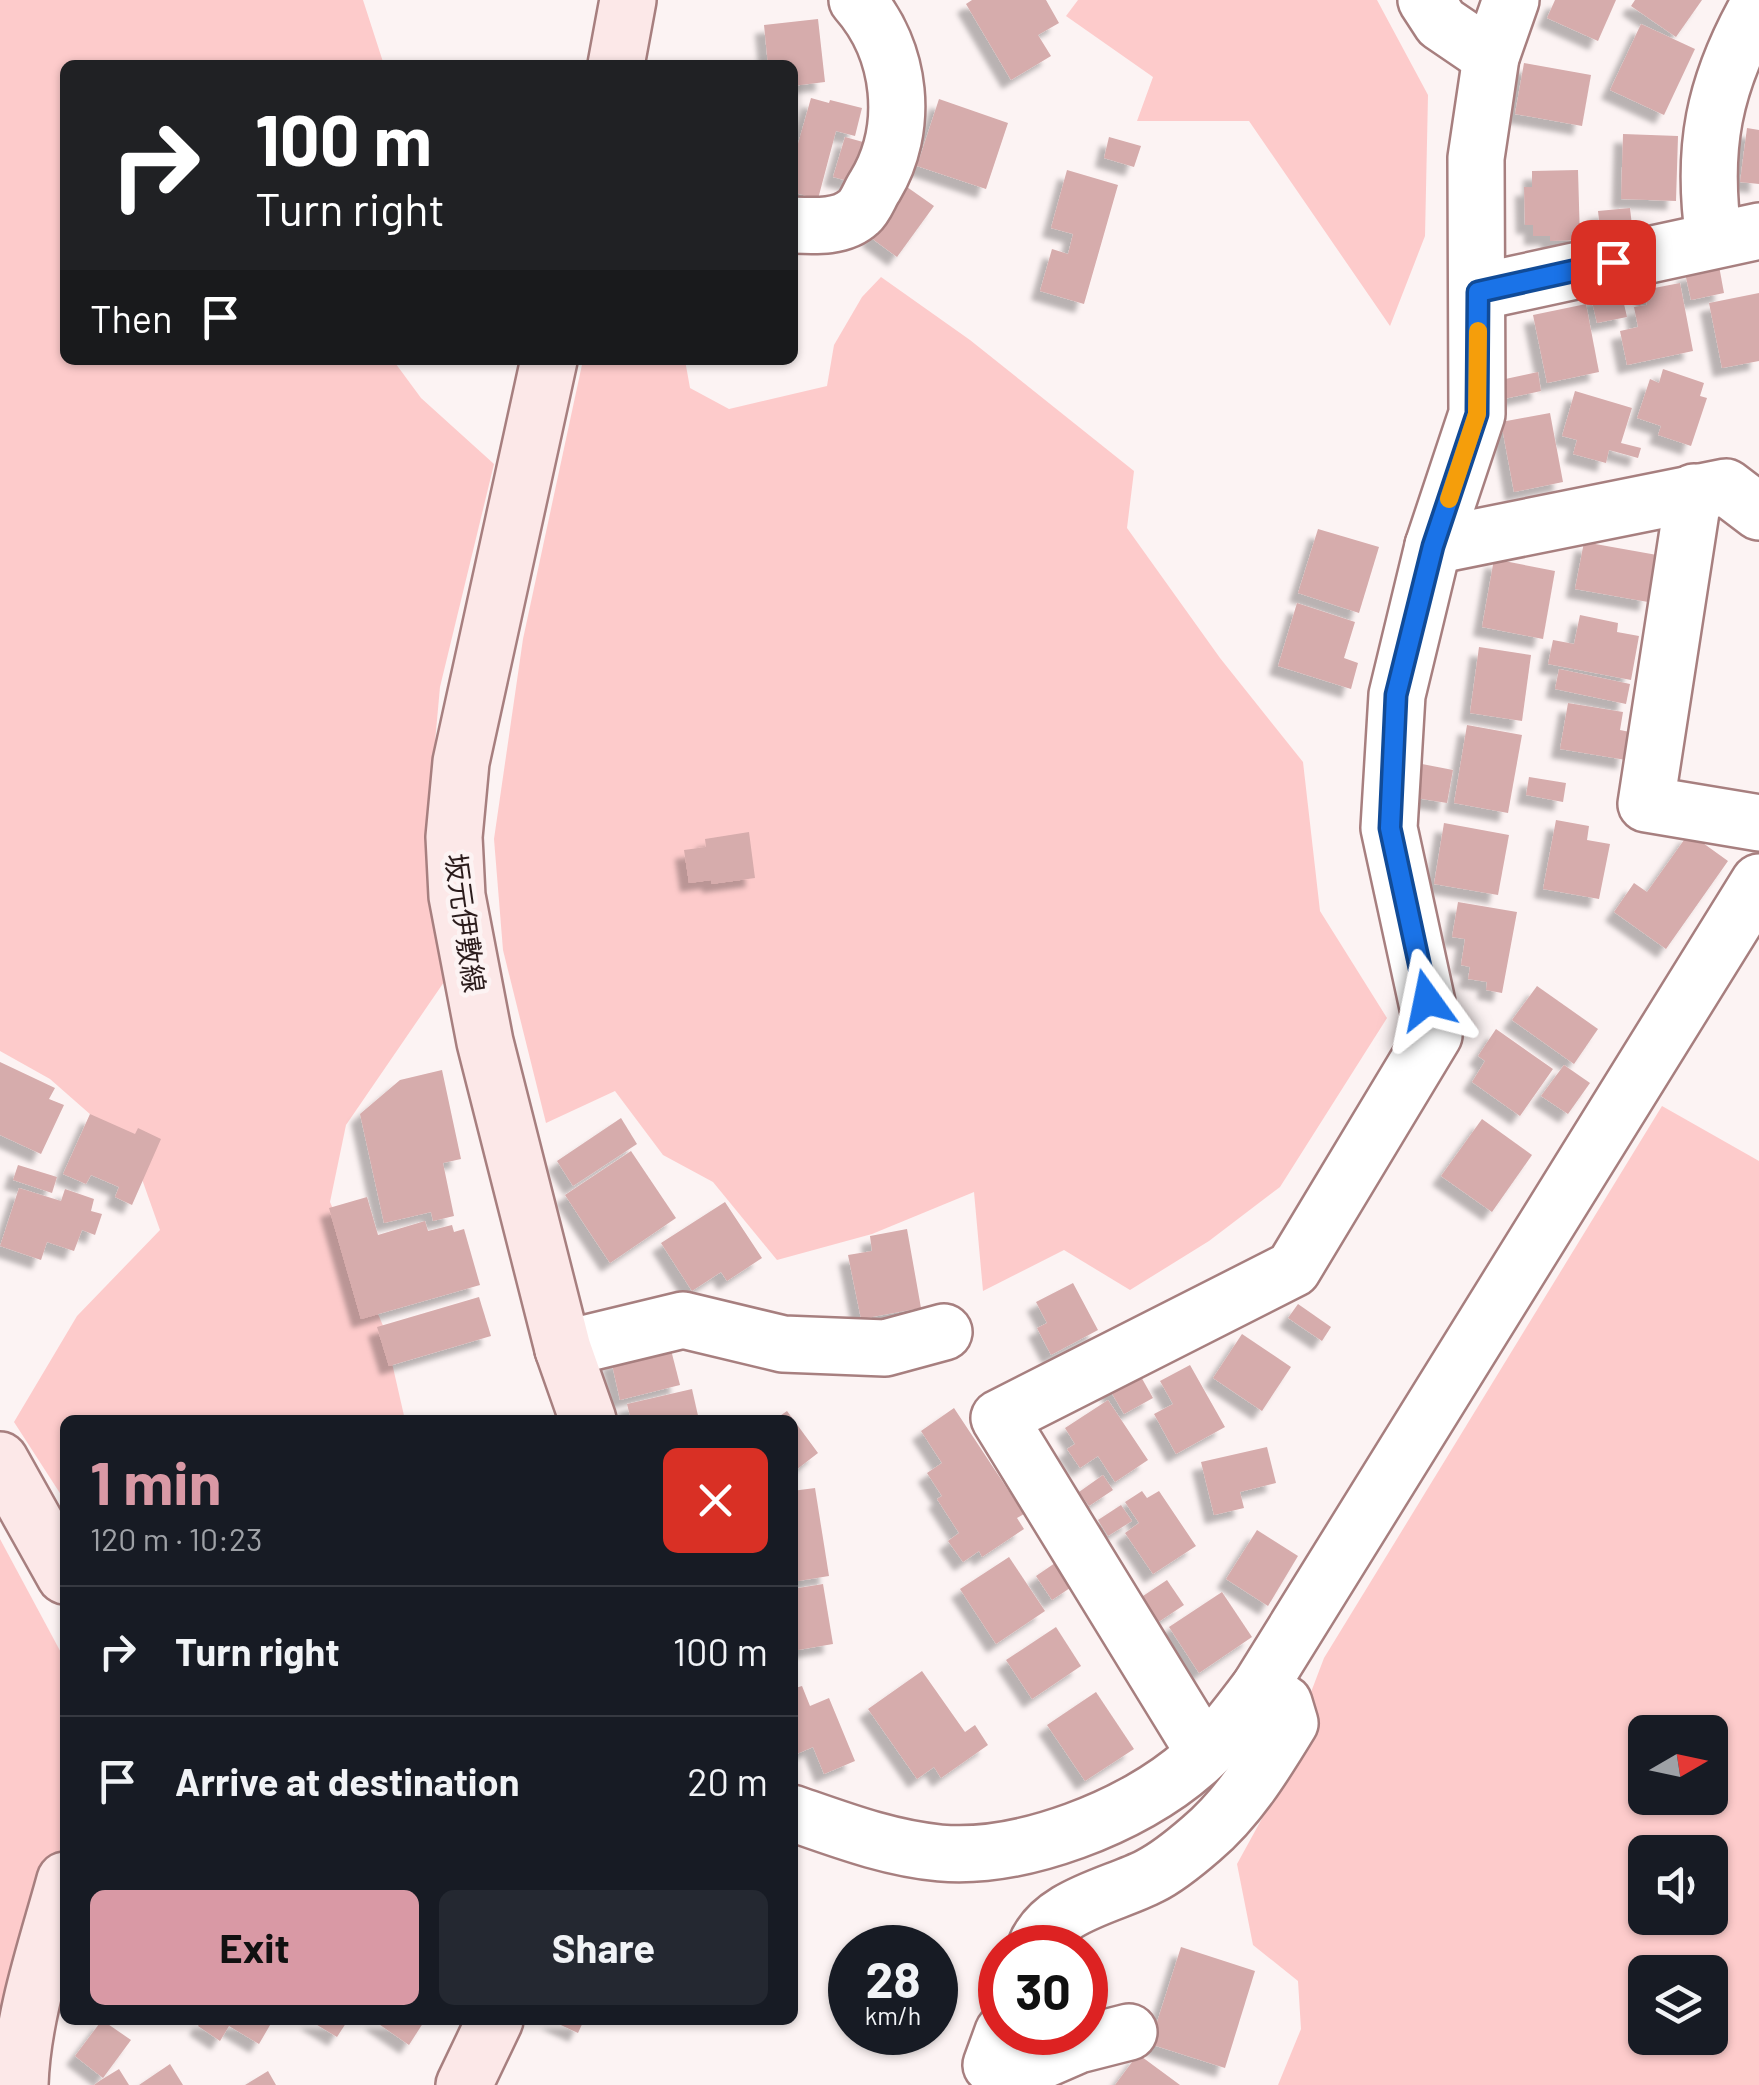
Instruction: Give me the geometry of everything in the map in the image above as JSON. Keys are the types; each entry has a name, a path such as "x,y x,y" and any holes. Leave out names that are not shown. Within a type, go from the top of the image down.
{"main road":[{"path":"617,60 628,0"},
{"name":"坂元伊敷線","path":"548,365 461,762 454,837 456,896 484,1042 563,1349 586,1415"},
{"path":"0,1460 60,1567"},
{"path":"20,2085 34,1999 60,1899"},
{"path":"464,2085 493,2025"}],"street":[{"path":"798,225 833,225 859,212 890,162 899,104 890,59 868,13 857,0"},
{"path":"1426,0 1442,23 1491,57"},
{"path":"1204,1752 998,1418 1293,1268 1434,1035 1390,828 1396,695 1433,546 1477,414 1476,158 1491,57 1510,0"},
{"path":"1736,235 1709,206 1710,125 1738,41 1759,4"},
{"path":"1478,292 1736,235"},
{"path":"1433,546 1726,487 1759,512"},
{"path":"1694,492 1646,804 1759,823"},
{"path":"798,1815 868,1840 941,1853 1000,1851 1074,1830 1124,1808 1180,1773 1204,1752 1258,1688 1759,882"},
{"path":"563,1349 683,1320 784,1344 886,1348 944,1332"},
{"path":"1052,1925 1072,1910 1153,1874 1204,1838 1259,1775 1290,1723 1284,1703 1258,1688"},
{"path":"1108,2037 1129,2032"},
{"path":"994,2055 991,2064 1030,2066 1055,2055"}],"shaded area":[{"path":"0,0 363,0 382,60 60,60 60,365 397,365 421,398 494,464 440,687 426,841 444,982 346,1125 330,1202 384,1328 404,1415 60,1415 60,1493 14,1422 77,1316 160,1230 132,1151 50,1079 0,1051"},
{"path":"1078,0 1377,0 1428,95 1425,236 1390,326 1249,121 1137,121 1153,77 1066,16"},
{"path":"881,277 970,340 1134,471 1127,528 1220,658 1303,762 1320,911 1387,1018 1280,1187 1209,1241 1130,1290 1064,1250 983,1291 974,1192 872,1234 777,1260 713,1182 663,1155 615,1091 546,1123 503,950 494,839 523,639 582,365 686,365 690,388 729,409 827,386 834,345 862,297"},
{"path":"1662,1106 1759,1161 1759,2085 1278,2085 1301,2029 1298,1981 1253,1945 1237,1864 1265,1813 1324,1658"},
{"path":"0,1539 60,1651 60,1872 0,2014"}],"building":[{"path":"972,0 1046,0 1059,23 1038,35 1051,56 1011,80 966,4"},
{"path":"1555,0 1616,0 1598,41 1547,18"},
{"path":"1635,0 1702,0 1676,37 1631,6"},
{"path":"818,19 825,82 798,85 798,60 768,60 764,25"},
{"path":"1641,24 1695,49 1664,115 1610,90"},
{"path":"1524,63 1591,75 1582,126 1515,114"},
{"path":"811,98 862,108 855,136 836,131 818,199 798,194 798,144"},
{"path":"939,99 1008,123 986,189 917,166"},
{"path":"1747,128 1759,130 1759,184 1740,182"},
{"path":"1623,134 1678,136 1676,201 1621,199"},
{"path":"845,137 863,142 852,182 833,177"},
{"path":"1109,137 1141,146 1134,167 1104,158"},
{"path":"1067,170 1118,185 1084,304 1040,291 1052,249 1068,254 1073,234 1051,228"},
{"path":"1578,170 1580,240 1550,241 1550,236 1533,236 1533,225 1525,225 1524,187 1532,187 1532,171"},
{"path":"907,187 934,206 897,257 870,237"},
{"path":"1630,208 1633,235 1601,238 1598,211"},
{"path":"1719,266 1724,293 1691,300 1685,273"},
{"path":"1680,283 1693,351 1627,365 1620,331 1638,327 1634,307 1647,305 1644,290"},
{"path":"1621,291 1627,317 1597,323 1591,297"},
{"path":"1759,293 1759,361 1722,368 1709,303"},
{"path":"1586,304 1599,372 1547,383 1533,315"},
{"path":"1663,369 1704,383 1700,396 1707,398 1691,446 1658,435 1661,426 1637,418 1650,379 1659,383"},
{"path":"1538,372 1541,391 1499,400 1496,381"},
{"path":"1575,391 1632,408 1621,443 1641,448 1638,458 1609,450 1606,463 1573,454 1577,440 1562,436"},
{"path":"1550,413 1563,482 1514,492 1501,422"},
{"path":"1318,529 1379,547 1359,613 1298,593"},
{"path":"1584,542 1657,555 1648,602 1575,589"},
{"path":"1494,559 1555,571 1543,639 1482,627"},
{"path":"1297,603 1355,622 1344,658 1358,663 1351,689 1278,666"},
{"path":"1580,615 1618,623 1617,632 1639,636 1631,680 1548,664 1553,640 1574,644"},
{"path":"1479,647 1531,655 1522,721 1470,713"},
{"path":"1559,669 1630,684 1626,704 1555,689"},
{"path":"1568,703 1623,712 1620,730 1630,732 1626,760 1560,749"},
{"path":"1467,725 1522,735 1508,813 1454,803"},
{"path":"1422,764 1453,770 1447,803 1416,798"},
{"path":"1529,777 1566,783 1563,802 1526,795"},
{"path":"1556,820 1589,826 1587,840 1610,844 1599,899 1543,889"},
{"path":"1444,823 1509,835 1498,895 1434,884"},
{"path":"749,832 755,878 689,883 684,850 706,847 705,839"},
{"path":"1689,833 1728,861 1666,949 1614,912 1634,883 1647,892"},
{"path":"1458,902 1517,912 1502,993 1486,990 1487,982 1468,979 1470,967 1461,965 1465,939 1452,937"},
{"path":"1537,986 1598,1029 1574,1064 1512,1020"},
{"path":"1496,1029 1553,1069 1520,1116 1472,1082 1485,1061 1478,1056"},
{"path":"0,1062 55,1088 49,1099 64,1105 41,1154 0,1135"},
{"path":"1564,1065 1590,1083 1568,1114 1541,1096"},
{"path":"442,1070 461,1159 443,1163 454,1216 433,1221 431,1212 384,1223 360,1114 400,1080"},
{"path":"90,1114 135,1134 138,1128 161,1139 132,1205 115,1197 119,1187 91,1175 86,1184 63,1174"},
{"path":"621,1118 637,1144 573,1186 557,1161"},
{"path":"1482,1119 1532,1155 1492,1212 1441,1176"},
{"path":"631,1151 676,1218 610,1263 565,1195"},
{"path":"18,1165 57,1177 52,1193 13,1180"},
{"path":"19,1188 61,1201 65,1189 94,1199 91,1211 102,1214 95,1235 82,1230 74,1251 47,1242 41,1260 0,1246"},
{"path":"367,1197 378,1235 425,1221 428,1231 452,1225 454,1232 464,1229 480,1285 361,1319 329,1208"},
{"path":"725,1202 762,1258 727,1281 721,1272 692,1291 661,1243"},
{"path":"907,1229 921,1308 861,1319 848,1255 872,1251 870,1236"},
{"path":"1073,1283 1098,1330 1051,1355 1037,1328 1047,1323 1036,1302"},
{"path":"479,1297 491,1336 389,1366 377,1327"},
{"path":"1298,1304 1331,1327 1322,1341 1288,1318"},
{"path":"1242,1334 1291,1367 1262,1411 1213,1378"},
{"path":"670,1346 680,1385 620,1400 611,1360"},
{"path":"1190,1365 1225,1427 1176,1454 1154,1414 1173,1404 1160,1381"},
{"path":"1136,1368 1153,1398 1124,1414 1107,1385"},
{"path":"692,1389 698,1415 630,1415 627,1404"},
{"path":"1108,1400 1148,1460 1115,1482 1098,1456 1080,1468 1067,1449 1075,1444 1065,1428"},
{"path":"954,1408 1024,1514 1017,1518 1024,1529 982,1557 979,1551 963,1562 948,1541 959,1533 937,1499 942,1496 927,1473 942,1463 921,1431"},
{"path":"798,1426 818,1453 798,1468"},
{"path":"1267,1447 1276,1483 1240,1492 1244,1508 1214,1515 1201,1462"},
{"path":"1103,1475 1113,1490 1089,1506 1079,1492"},
{"path":"815,1488 829,1576 798,1581 798,1490"},
{"path":"1142,1491 1147,1498 1159,1491 1196,1546 1153,1574 1125,1533 1139,1523 1125,1502"},
{"path":"1121,1505 1132,1521 1108,1536 1098,1520"},
{"path":"1257,1530 1298,1556 1268,1606 1226,1579"},
{"path":"1009,1557 1045,1611 996,1644 960,1589"},
{"path":"1058,1561 1073,1586 1052,1600 1036,1576"},
{"path":"1167,1580 1184,1605 1157,1623 1140,1598"},
{"path":"823,1584 833,1644 798,1650 798,1588"},
{"path":"1222,1592 1252,1637 1199,1673 1169,1627"},
{"path":"1056,1627 1081,1666 1032,1699 1006,1660"},
{"path":"922,1671 965,1732 975,1725 988,1745 941,1778 934,1767 917,1779 868,1709"},
{"path":"802,1686 810,1706 829,1698 855,1761 824,1774 813,1747 798,1753 798,1687"},
{"path":"1096,1692 1134,1749 1085,1781 1047,1725"},
{"path":"1181,1947 1255,1971 1225,2068 1150,2044"},
{"path":"98,2025 109,2025 131,2040 103,2078 75,2056"},
{"path":"270,2025 259,2044 229,2026 220,2041 198,2026"},
{"path":"317,2025 345,2025 337,2037"},
{"path":"380,2025 422,2025 409,2045"},
{"path":"561,2025 582,2025 578,2033"},
{"path":"1138,2054 1180,2085 1115,2085"},
{"path":"170,2064 183,2085 139,2085"},
{"path":"119,2069 129,2085 94,2085 101,2080"},
{"path":"268,2071 276,2085 245,2085"}],"slow traffic":[{"path":"1449,499 1477,414 1478,331"}],"route":[{"path":"1427,1000 1390,828 1396,695 1433,546 1477,414 1478,292 1613,262"}]}
